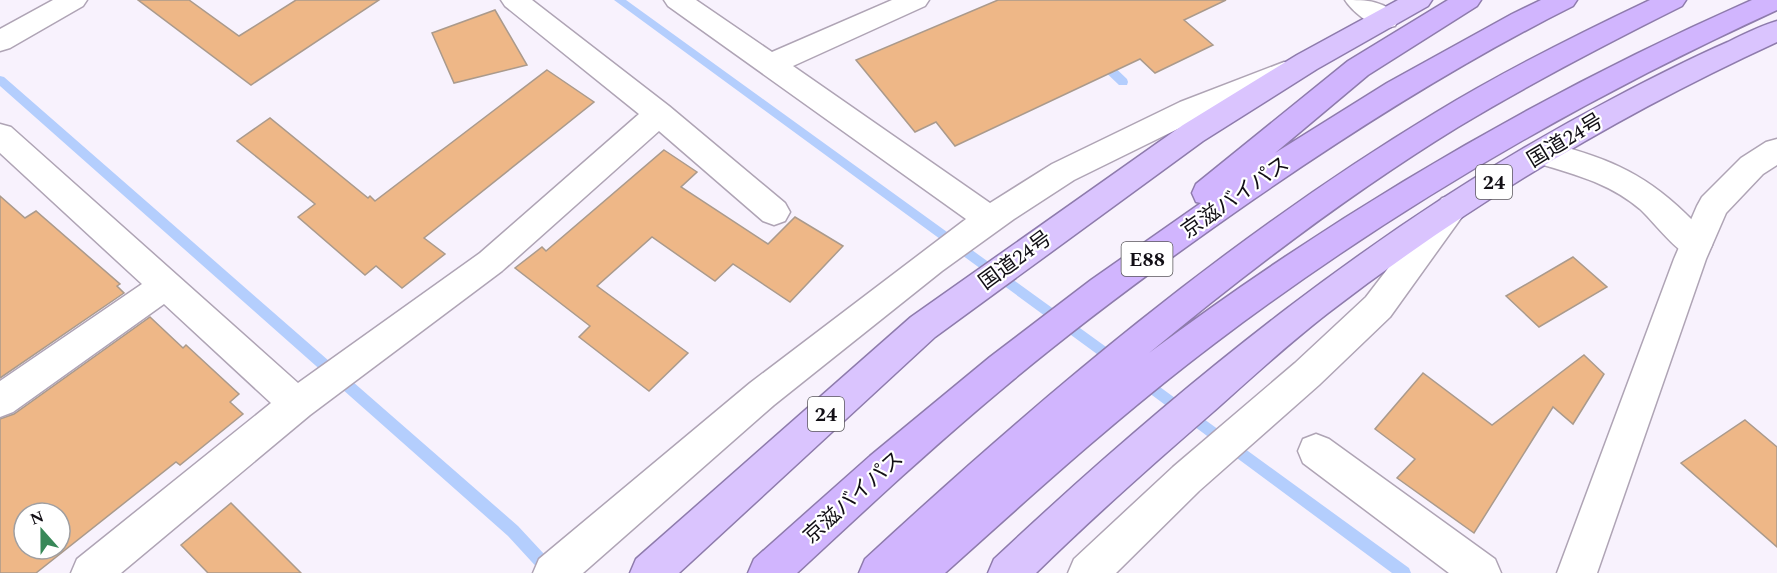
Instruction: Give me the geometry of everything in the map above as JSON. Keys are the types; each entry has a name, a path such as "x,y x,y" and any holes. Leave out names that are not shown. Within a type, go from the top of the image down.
{"highway":[{"name":"国道24号","path":"650,573 923,327 1192,133 1307,62 1419,0"},
{"path":"1083,304 1201,198 1301,113 1358,68 1468,0"},
{"name":"京滋バイパス","path":"768,573 874,477 1083,304 1296,154 1383,99 1472,48 1564,0"},
{"name":"E88","path":"879,573 1026,436 1120,356 1216,279 1300,218 1377,165 1516,80 1673,0"},
{"path":"916,573 1030,473 1147,376 1245,301 1449,169 1626,74 1776,0"},
{"name":"国道24号","path":"1008,573 1077,506 1234,371 1329,294 1453,207 1610,113 1777,31"}],"street":[{"path":"0,41 74,0"},
{"path":"514,0 659,114 774,212"},
{"path":"677,0 770,64 978,221"},
{"path":"770,64 916,0"},
{"path":"1358,0 1385,19"},
{"path":"566,561 762,394 936,259 978,221 1002,210 1064,172 1190,110 1307,62"},
{"path":"92,573 299,402 491,262 659,114"},
{"path":"0,135 299,402"},
{"path":"1577,573 1696,245 1713,206 1752,166 1777,150"},
{"path":"1542,153 1593,167 1623,180 1653,202 1696,245"},
{"path":"1088,573 1186,479 1307,374 1378,308 1453,207"},
{"path":"0,401 166,285"},
{"path":"1316,451 1482,573"}],"building":[{"path":"138,0 189,0 239,36 296,0 379,0 251,85"},
{"path":"998,0 1226,0 1184,20 1213,45 1155,73 1140,59 955,146 936,122 915,132 856,60"},
{"path":"495,10 527,65 454,83 432,33"},
{"path":"547,70 594,102 424,238 445,254 402,288 376,266 365,275 298,217 315,204 237,141 270,118 368,198 370,196 375,201"},
{"path":"664,150 697,172 681,187 768,244 795,217 843,246 790,302 733,264 715,281 652,237 597,286 688,353 649,391 579,337 590,326 515,268 542,247 546,251"},
{"path":"0,196 25,218 36,211 120,284 117,286 124,293 0,378"},
{"path":"1573,257 1607,287 1539,327 1506,296"},
{"path":"150,317 183,348 186,345 239,394 230,402 243,414 180,465 176,462 72,544 72,501 12,501 12,561 51,561 36,573 0,573 0,419 14,414"},
{"path":"1584,355 1604,374 1573,424 1553,407 1474,533 1397,478 1415,459 1375,429 1423,373 1492,425"},
{"path":"1745,420 1777,447 1777,547 1681,463"},
{"path":"231,503 301,573 208,573 181,545"}],"waterway":[{"path":"619,0 1116,361"},
{"path":"1102,62 1123,82"},
{"path":"0,80 513,531 552,573"},
{"path":"1142,380 1404,573"}]}
